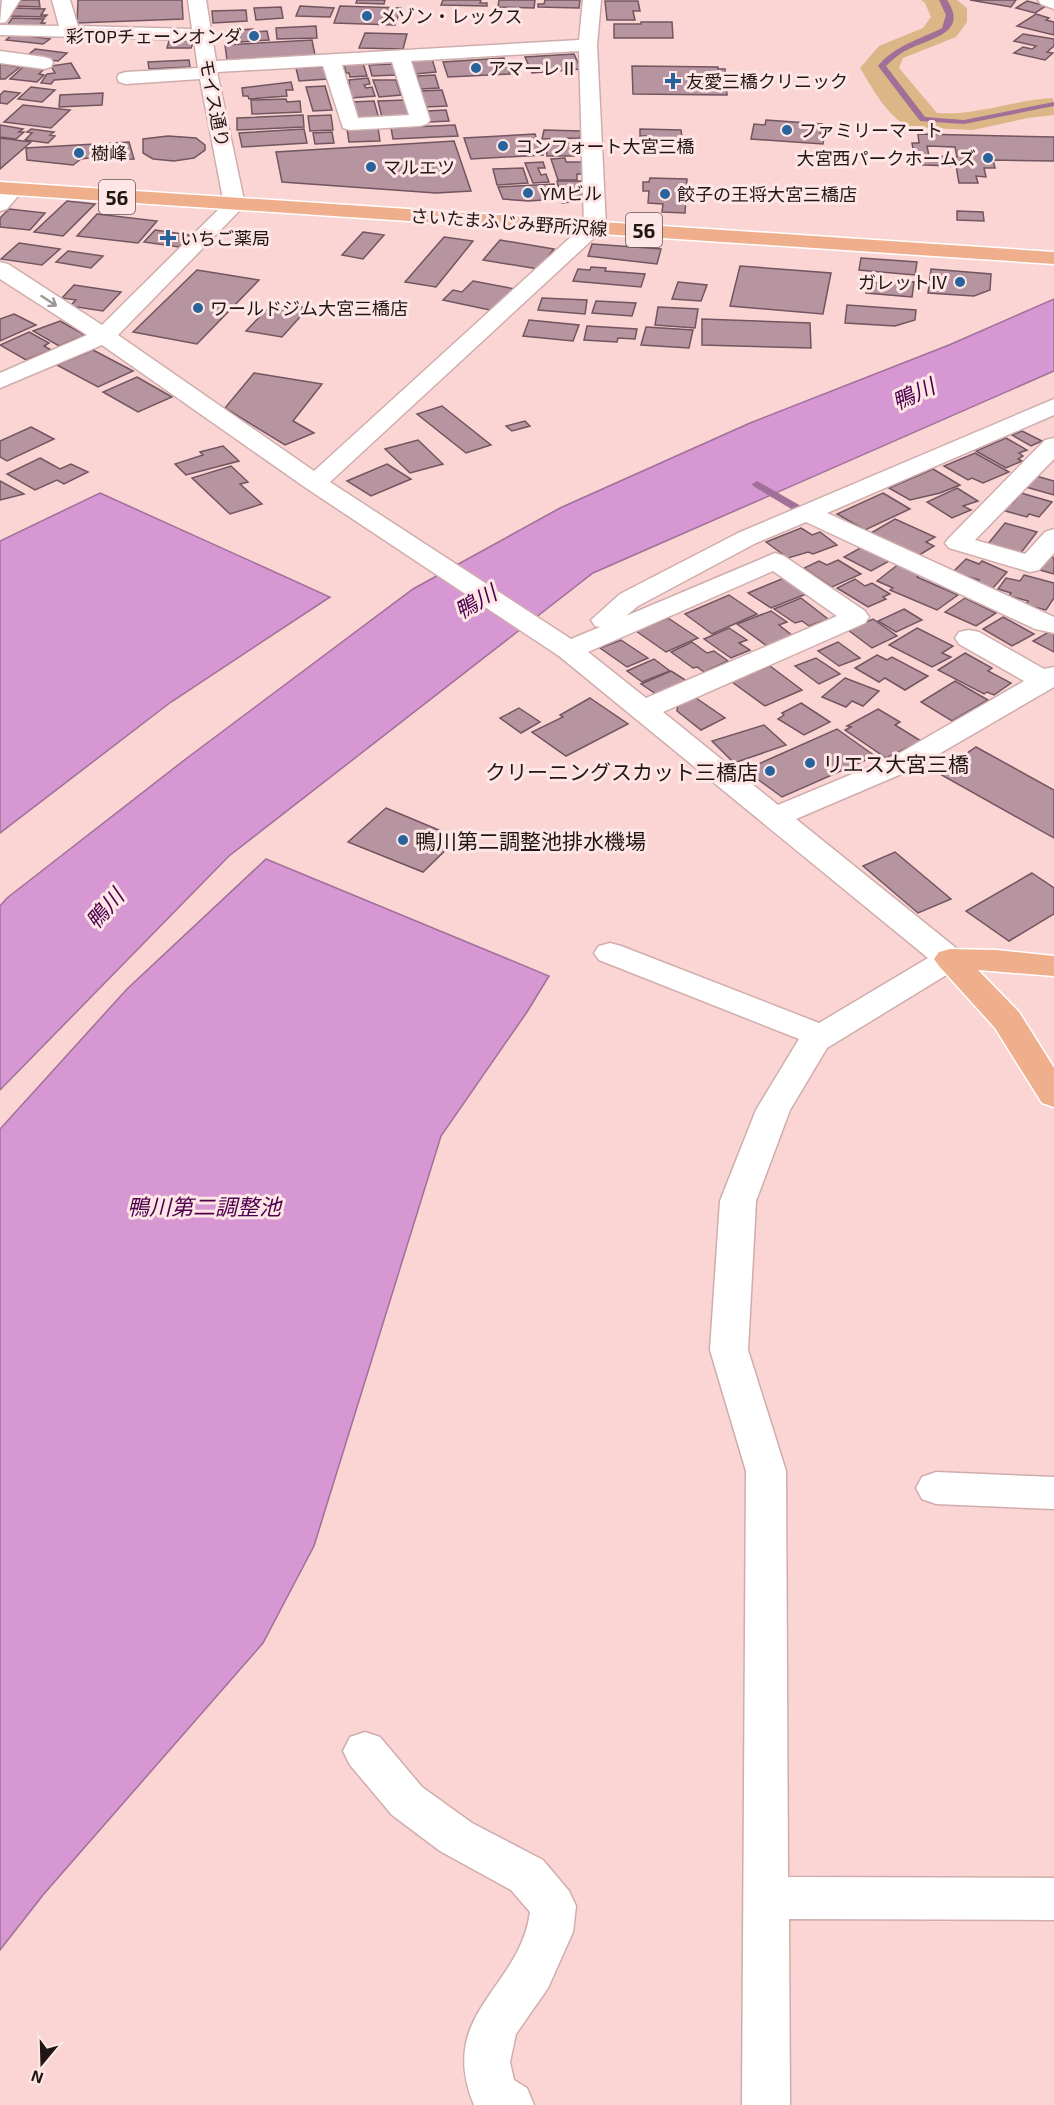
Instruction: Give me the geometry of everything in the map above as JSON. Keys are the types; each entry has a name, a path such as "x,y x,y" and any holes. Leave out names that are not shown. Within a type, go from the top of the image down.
{"main road":[{"name":"さいたまふじみ野所沢線","path":"4,194 235,205 1054,258"},
{"path":"950,959 997,960 1054,966"},
{"path":"950,959 1007,1020 1054,1095"}],"street":[{"path":"0,18 11,0"},
{"path":"61,0 70,32"},
{"name":"モイス通り","path":"197,0 208,70 235,205"},
{"path":"315,483 595,227 588,45 592,0"},
{"path":"1047,0 1054,4"},
{"path":"0,30 203,35"},
{"path":"126,78 331,60 588,45"},
{"path":"331,60 350,124 420,120 400,56"},
{"path":"0,57 44,63"},
{"path":"0,381 104,336 235,205"},
{"path":"0,269 104,336 315,483 563,647 950,959 815,1040 773,1110 738,1201 729,1350 766,1471 766,2105"},
{"path":"563,647 629,600 747,538 1054,406"},
{"path":"931,570 1054,445"},
{"path":"806,512 931,570 989,594 1044,623 1054,625"},
{"path":"958,543 1030,564 1054,537"},
{"path":"563,647 775,561 856,617 643,710"},
{"path":"969,638 1049,678"},
{"path":"775,817 903,763 1049,678"},
{"path":"610,952 822,1036"},
{"path":"936,1488 1054,1493"},
{"path":"365,1751 407,1801 456,1837 527,1875 553,1906 550,1932 532,1972 495,2025 486,2062 494,2095 510,2105"},
{"path":"766,1898 1054,1899"}],"shaded area":[{"path":"921,0 957,0 967,8 967,22 956,37 903,58 899,68 937,113 966,112 1053,98 1054,115 973,130 909,127 893,116 860,68 879,46 923,28 931,17 925,3"}],"water":[{"name":"鴨川","path":"1054,299 1054,371 593,573 229,856 0,1090 0,906 7,898 187,758 413,589 560,508 750,423 949,345"},
{"path":"100,493 330,597 171,702 0,833 0,541"},
{"name":"鴨川第二調整池","path":"266,859 549,976 527,1012 441,1136 314,1546 263,1643 43,1895 0,1950 0,1129 127,989"}],"building":[{"path":"21,0 39,0 40,7 17,6"},
{"path":"78,0 182,0 183,19 77,23"},
{"path":"357,0 385,0 384,4 356,3"},
{"path":"443,0 481,0 480,3 487,3 487,6 441,5"},
{"path":"499,0 535,0 534,8 498,7"},
{"path":"545,0 580,0 579,8 538,7 538,4 544,4"},
{"path":"970,0 1016,0 1011,7"},
{"path":"605,1 638,1 640,11 633,11 635,20 607,20"},
{"path":"1027,1 1046,6 1035,13 1016,8"},
{"path":"300,6 334,8 330,17 296,16"},
{"name":"メゾン・レックス","path":"340,6 401,8 395,25 334,23"},
{"path":"281,7 283,18 256,20 254,8"},
{"path":"16,8 45,9 41,15 47,15 45,17 10,16"},
{"path":"246,10 247,21 213,23 212,11"},
{"path":"1036,14 1054,22 1054,35 1017,26"},
{"path":"12,18 44,19 41,23 45,23 42,27 7,26"},
{"path":"641,22 672,22 673,38 614,38 614,24 641,24"},
{"path":"316,26 317,38 277,39 276,28"},
{"name":"彩TOPチェーンオンダ","path":"253,29 253,32 267,31 269,40 241,42 238,30"},
{"path":"365,33 407,34 403,49 359,48"},
{"path":"13,34 50,39 43,44 6,40"},
{"path":"1023,34 1054,39 1054,46 1047,52 1053,53 1045,60 1014,53 1023,47 1032,49 1036,46 1014,41"},
{"path":"312,40 315,55 227,60 225,45"},
{"path":"169,41 194,41 191,48 167,48"},
{"path":"35,49 67,53 58,61 26,57"},
{"path":"574,54 581,69 532,73 525,57"},
{"name":"アマーレⅡ","path":"504,58 510,74 448,77 443,62"},
{"path":"432,59 436,72 415,74 411,60"},
{"path":"189,60 190,67 149,69 148,62"},
{"path":"71,63 80,78 54,80 51,84 41,83 47,74 55,73 51,66"},
{"path":"363,63 367,76 350,77 349,73 346,73 344,64"},
{"path":"0,64 20,67 5,79 0,79"},
{"path":"393,64 396,75 372,76 369,65"},
{"path":"632,66 725,69 727,95 633,94"},
{"path":"23,67 44,69 39,74 44,75 37,82 10,79"},
{"path":"323,67 327,79 299,81 296,68"},
{"path":"435,75 439,88 421,89 417,76"},
{"path":"368,78 370,84 364,85 366,88 372,87 375,96 351,98 349,80"},
{"path":"373,80 396,80 401,95 379,97"},
{"path":"291,82 293,90 286,90 287,96 249,99 248,96 243,96 242,88"},
{"path":"325,86 332,110 313,111 306,87"},
{"path":"31,87 55,90 42,102 18,99"},
{"path":"442,90 447,106 425,107 421,91"},
{"path":"4,91 20,93 7,104 0,103 0,95"},
{"path":"103,93 102,105 59,107 60,95"},
{"path":"286,99 287,102 300,101 301,112 252,114 251,100"},
{"path":"406,100 410,117 382,118 378,101"},
{"path":"374,101 379,119 355,120 352,102"},
{"path":"23,105 70,110 51,128 4,122"},
{"path":"446,110 449,121 429,122 426,111"},
{"path":"303,115 304,127 237,130 237,118"},
{"path":"331,115 333,130 310,131 308,116"},
{"name":"ファミリーマート","path":"766,120 822,124 820,135 824,135 823,144 751,139 754,124 765,125"},
{"path":"0,125 23,129 19,132 24,132 16,139 0,137"},
{"path":"455,125 458,136 393,139 391,128"},
{"path":"378,128 380,141 349,142 347,129"},
{"path":"31,129 54,132 50,135 55,136 48,143 25,140 32,133 27,132"},
{"path":"304,129 307,143 242,147 239,133"},
{"path":"640,129 681,130 684,152 650,152 648,136 640,136"},
{"path":"544,130 581,131 580,138 542,139"},
{"path":"332,132 334,143 315,144 313,133"},
{"name":"コンフォート大宮三橋","path":"535,134 543,155 471,159 464,138"},
{"name":"大宮西パークホームズ","path":"918,134 1054,137 1054,161 993,160 995,168 984,168 986,177 976,176 978,183 959,183 956,166 923,165 921,154 914,154 912,143 919,143","holes":["927,146 955,147 957,157 929,156"]},
{"path":"168,136 196,138 205,145 205,150 194,158 174,161 153,159 143,153 143,139"},
{"path":"0,138 31,142 0,169"},
{"name":"マルエツ","path":"454,141 471,191 436,193 282,182 276,152"},
{"name":"樹峰","path":"129,142 134,159 101,160 96,157 81,159 73,165 27,160 26,148"},
{"path":"573,143 575,156 547,156 546,144"},
{"path":"565,158 566,162 582,162 583,174 577,174 577,180 558,180 551,159"},
{"path":"543,162 545,168 538,168 541,175 546,174 549,182 533,183 525,163"},
{"path":"523,168 528,183 497,185 493,169"},
{"path":"650,178 687,179 685,213 662,212 663,204 648,203 649,191 643,191 643,182 649,182"},
{"path":"557,181 581,181 584,194 570,202 562,203"},
{"name":"YMビル","path":"554,184 558,199 528,201 503,199 498,187"},
{"path":"67,201 95,204 63,236 34,232"},
{"path":"9,209 45,213 30,230 0,227 0,218"},
{"path":"957,211 983,212 984,221 957,220"},
{"path":"97,214 157,221 138,243 77,236"},
{"path":"155,230 190,235 179,247 144,242"},
{"path":"363,232 384,235 363,259 342,255"},
{"path":"444,237 473,241 436,287 405,282"},
{"path":"500,240 554,249 538,269 483,260"},
{"path":"19,243 60,249 42,265 1,259"},
{"path":"592,244 661,249 657,264 588,256"},
{"path":"68,251 103,256 91,268 56,262"},
{"path":"861,258 917,262 915,275 859,270"},
{"path":"740,266 831,273 823,314 730,306"},
{"path":"591,267 606,268 605,271 645,274 641,287 573,281 578,269 590,270"},
{"name":"ガレットⅣ","path":"931,269 991,274 990,290 974,296 928,293"},
{"path":"197,270 259,280 197,344 133,332"},
{"path":"893,280 914,282 912,297 866,293 868,282 892,284"},
{"path":"473,281 520,290 499,312 443,300 453,290 462,292"},
{"path":"678,282 707,285 701,301 672,299"},
{"path":"74,285 121,292 103,311 70,306 76,300 62,298"},
{"path":"542,298 587,300 585,314 538,310"},
{"path":"596,301 636,303 632,316 592,313"},
{"path":"273,303 308,308 282,337 246,331"},
{"path":"847,305 916,310 915,320 895,326 845,323"},
{"path":"658,307 698,309 695,328 655,325"},
{"path":"14,314 36,325 0,341 0,319"},
{"path":"702,319 810,323 811,348 702,345"},
{"path":"529,320 579,325 573,341 523,336"},
{"path":"60,321 85,335 59,346 33,331"},
{"path":"587,326 637,329 635,339 618,338 617,342 584,340"},
{"path":"646,327 693,330 689,348 641,345"},
{"path":"29,332 49,343 44,346 51,350 26,360 0,345"},
{"path":"93,350 133,371 98,387 57,365"},
{"path":"254,373 322,384 293,421 314,433 285,445 225,408"},
{"path":"137,377 172,397 138,412 103,392"},
{"path":"442,406 491,445 466,453 417,414"},
{"path":"525,421 530,426 512,431 506,426"},
{"path":"31,427 54,439 7,461 0,457 0,441"},
{"path":"1022,431 1042,441 1031,446 1012,435"},
{"path":"1006,438 1027,450 1019,453 1023,456 1018,459 1022,461 1006,468 976,451"},
{"path":"418,440 443,464 410,473 385,449"},
{"path":"223,446 239,461 186,475 175,464 203,455 200,452"},
{"path":"975,453 1009,472 983,483 972,478 968,480 944,466"},
{"path":"40,458 60,469 71,464 88,472 64,484 57,480 35,490 7,474"},
{"path":"387,464 411,479 371,496 347,481"},
{"path":"231,466 248,482 240,484 262,504 230,514 192,478"},
{"path":"933,469 960,485 940,493 910,500 889,488"},
{"path":"1036,476 1054,481 1054,495 1026,487"},
{"path":"0,481 24,494 0,500"},
{"path":"957,488 978,501 963,506 971,510 952,518 927,502"},
{"path":"883,493 910,509 865,530 837,514"},
{"path":"1021,493 1052,502 1039,517 1029,514 1027,517 1002,510 1009,502 1013,503"},
{"path":"895,519 935,537 926,542 934,546 918,556 871,533"},
{"path":"1005,523 1037,532 1020,554 987,545"},
{"path":"801,528 812,535 820,532 837,545 813,554 808,552 788,558 766,542"},
{"path":"864,546 891,560 871,571 844,557"},
{"path":"1050,556 1054,558 1054,574 1040,570"},
{"path":"966,559 979,564 982,561 1007,572 993,588 977,583 979,580 953,572"},
{"path":"838,560 861,574 832,587 804,568 819,561 827,565"},
{"path":"900,563 922,573 917,577 958,595 937,610 890,590 893,588 877,581"},
{"path":"1024,575 1054,583 1054,598 1046,610 1026,605 1028,601 1009,596 1011,593 998,589 1006,578 1020,581"},
{"path":"784,578 806,594 771,608 748,593"},
{"path":"855,579 865,586 872,583 890,594 883,597 886,599 868,607 837,588"},
{"path":"729,595 757,614 712,634 685,614"},
{"path":"801,598 828,619 809,626 802,621 795,623 774,609"},
{"path":"965,598 996,613 976,626 945,612"},
{"path":"904,609 922,620 896,632 878,621"},
{"path":"771,611 787,622 779,625 793,636 767,646 737,624"},
{"path":"1003,617 1034,634 1012,646 983,629"},
{"path":"668,618 698,638 666,652 636,631"},
{"path":"873,619 897,636 872,648 848,630"},
{"path":"729,628 747,640 739,643 750,650 731,658 704,639"},
{"path":"917,628 953,646 942,653 951,657 932,667 889,645"},
{"path":"1054,629 1054,652 1033,641"},
{"path":"621,640 648,658 627,667 600,648"},
{"path":"692,642 707,653 714,651 728,661 704,672 697,667 693,668 671,652"},
{"path":"838,642 860,658 839,666 818,651"},
{"path":"965,653 992,668 988,671 1011,683 994,695 987,692 984,694 938,670"},
{"path":"877,655 887,660 892,657 928,676 905,690 885,678 879,682 855,668"},
{"path":"816,658 840,674 819,684 795,666"},
{"path":"654,659 670,671 642,682 627,671"},
{"path":"770,666 802,690 765,706 732,682"},
{"path":"671,671 687,681 656,694 641,684"},
{"path":"845,678 879,691 863,706 852,701 846,707 822,697"},
{"path":"955,681 988,700 952,721 921,702"},
{"path":"590,698 628,724 566,756 532,732 563,717 560,715"},
{"path":"696,698 725,718 701,730 677,711 678,704"},
{"path":"801,703 830,722 804,735 778,719 784,715 782,713"},
{"path":"519,708 540,722 521,733 500,718"},
{"path":"878,709 900,722 895,725 921,741 886,758 845,730 851,727 847,726"},
{"path":"764,725 786,745 734,763 712,741"},
{"name":"リエス大宮三橋","path":"837,729 875,756 782,797 745,770"},
{"path":"976,747 1054,790 1054,838 938,773"},
{"name":"鴨川第二調整池排水機場","path":"386,808 458,838 423,872 348,842"},
{"path":"895,852 951,899 918,913 863,866"},
{"path":"1032,873 1054,888 1054,914 1009,941 966,911"}],"waterway":[{"path":"943,0 950,15 945,30 903,48 882,66 923,119 964,122 1054,104"},
{"path":"757,484 797,508"}],"place":[{"name":"メゾン・レックス","path":"367,16"},
{"name":"彩TOPチェーンオンダ","path":"254,36"},
{"name":"アマーレⅡ","path":"476,68"},
{"name":"友愛三橋クリニック","path":"673,81"},
{"name":"ファミリーマート","path":"787,130"},
{"name":"コンフォート大宮三橋","path":"503,146"},
{"name":"樹峰","path":"79,153"},
{"name":"大宮西パークホームズ","path":"988,158"},
{"name":"マルエツ","path":"371,167"},
{"name":"YMビル","path":"528,193"},
{"name":"餃子の王将大宮三橋店","path":"665,194"},
{"name":"いちご薬局","path":"168,238"},
{"name":"ガレットⅣ","path":"960,282"},
{"name":"ワールドジム大宮三橋店","path":"198,308"},
{"name":"リエス大宮三橋","path":"810,763"},
{"name":"クリーニングスカット三橋店","path":"770,771"},
{"name":"鴨川第二調整池排水機場","path":"403,840"}]}
